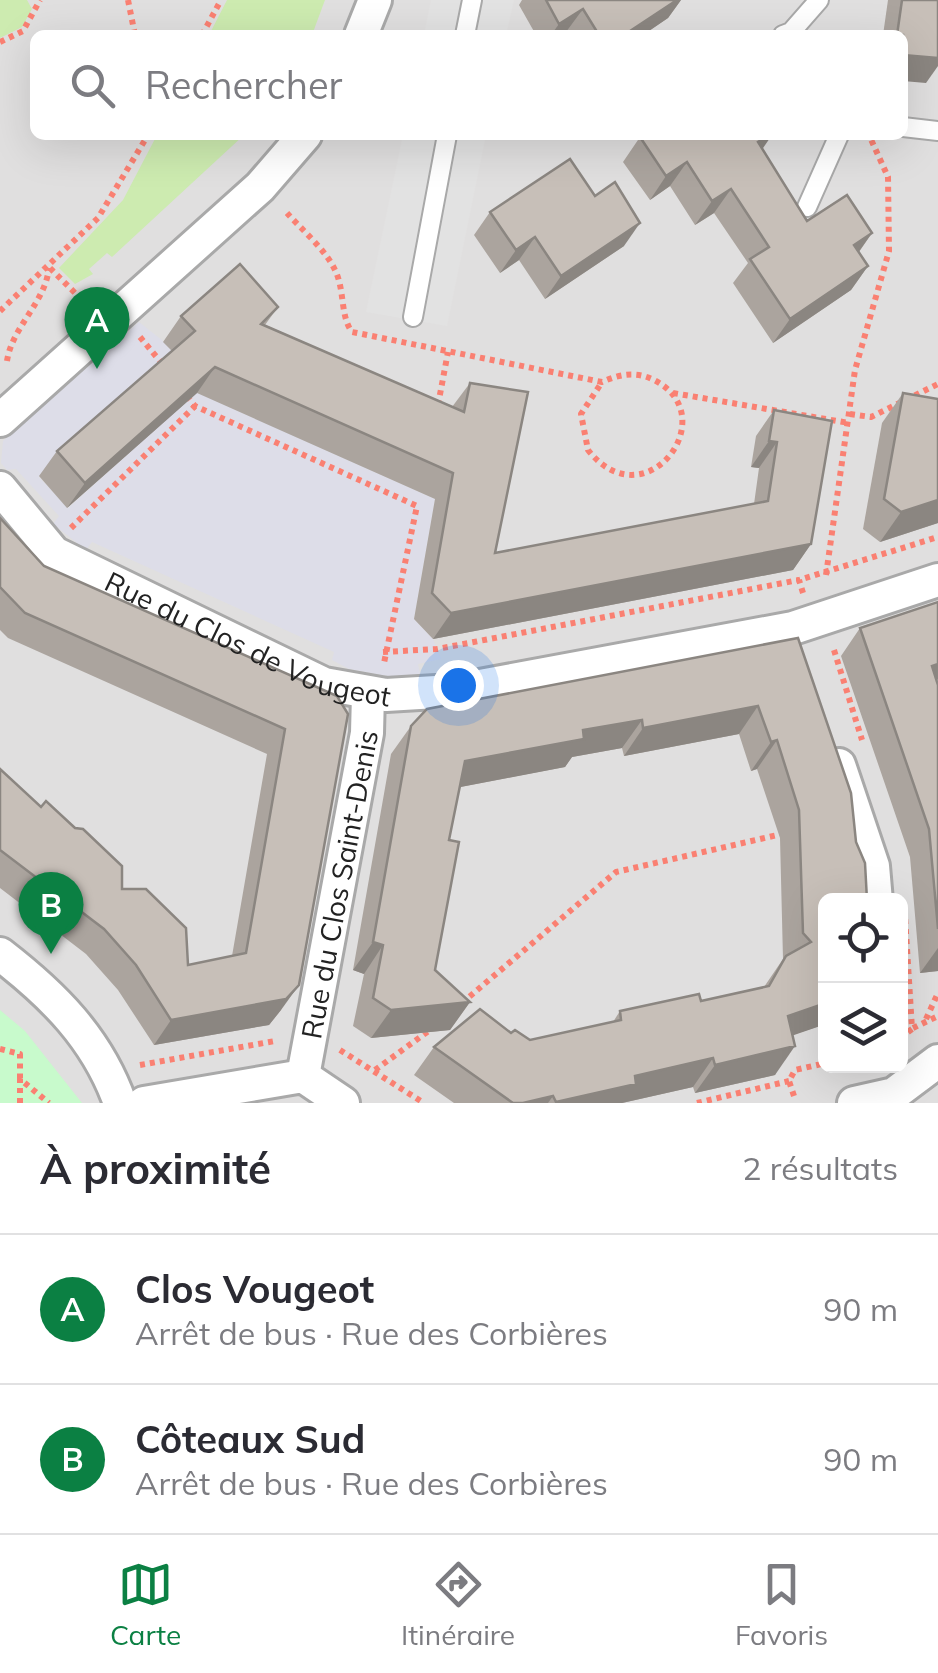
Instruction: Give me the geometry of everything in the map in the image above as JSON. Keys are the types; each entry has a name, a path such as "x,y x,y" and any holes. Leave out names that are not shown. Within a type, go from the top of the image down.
{"street":[{"path":"364,30 374,0"},
{"path":"0,420 260,188 300,140"},
{"name":"Rue du Clos de Vougeot","path":"0,488 54,553 324,684 368,694 453,690 793,628 938,580"},
{"path":"793,628 804,660"},
{"name":"Rue du Clos Saint-Denis","path":"303,1076 367,733 368,694"},
{"path":"828,732 872,866 875,893"},
{"path":"0,954 61,1005 90,1042 120,1103"},
{"path":"854,1103 938,1061"},
{"path":"144,1103 303,1076 343,1103"}],"lane":[{"path":"466,30 472,0"},
{"path":"793,30 819,0"},
{"path":"908,128 938,132"},
{"path":"414,317 446,140"},
{"path":"807,207 837,140"}],"path":[{"path":"0,42 23,31 40,0"},
{"path":"128,0 134,30"},
{"path":"205,30 221,0"},
{"path":"0,311 98,218 145,140"},
{"path":"871,140 888,177 889,251 863,331 826,575 938,537"},
{"path":"49,267 79,297"},
{"path":"7,361 9,346 47,284 49,267"},
{"path":"121,312 174,380"},
{"path":"436,416 448,352"},
{"path":"672,393 682,429 665,462 642,474 617,473 588,450 581,414 602,382 632,374 660,383 672,393 850,418 871,417 938,384"},
{"path":"184,393 195,406 417,506"},
{"path":"64,535 195,406"},
{"path":"386,638 420,491"},
{"path":"383,652 437,649 799,580"},
{"path":"456,1008 616,872 786,834"},
{"path":"912,1029 926,1018 938,994"},
{"path":"926,1018 938,1016"},
{"path":"424,1103 375,1070 441,1021"},
{"path":"0,1048 20,1054 20,1103"},
{"path":"794,1096 790,1081 795,1070 818,1065"},
{"path":"20,1079 50,1103"},
{"path":"697,1103 790,1081"}],"shaded area":[{"path":"0,0 938,0 938,1103 0,1103"},
{"path":"431,0 514,0 507,30 425,30"},
{"path":"402,140 485,140 447,326 366,312"},
{"path":"139,322 163,341 216,401 435,499 414,619 433,639 441,659 418,664 420,674 392,677 349,669 332,660 334,652 92,542 86,550 53,524 59,516 16,469 7,470 1,463 3,441","holes":["168,418 68,508 39,476"]}],"green space":[{"path":"0,0 27,0 32,9 22,27 0,38"},
{"path":"227,0 325,0 314,30 212,30"},
{"path":"154,140 239,140 112,257 107,253 89,269 93,274 75,284 59,268 123,200"},
{"path":"0,1010 25,1031 82,1103 0,1103"}],"building":[{"path":"546,0 677,0 632,30 596,30 583,9 559,24"},
{"path":"902,0 938,0 938,58 908,55 908,30 898,30"},
{"path":"642,140 761,140 758,142 807,221 847,195 872,233 854,245 868,266 790,319 750,259 769,247 731,189 712,201 687,162 666,176"},
{"path":"570,159 595,196 615,182 640,223 561,276 535,237 516,250 490,212"},
{"path":"240,264 278,307 261,324 464,412 470,383 528,392 495,553 768,501 777,442 769,441 774,410 832,421 811,544 451,613 432,593 453,473 215,367 85,483 57,451 195,331 181,316"},
{"path":"903,393 938,399 938,500 901,512 884,499"},
{"path":"0,518 44,566 337,696 348,714 299,985 286,999 171,1020 136,965 104,929 0,850 0,769 41,807 46,801 75,828 83,829 122,866 122,889 146,889 186,928 188,965 246,953 285,729 25,613 0,587"},
{"path":"938,602 938,664 932,666 938,685 938,929 929,829 860,628"},
{"path":"798,638 851,793 856,842 865,863 867,893 818,893 818,1006 788,1016 795,1046 715,1065 713,1058 635,1076 636,1084 556,1102 553,1096 523,1103 513,1103 434,1047 480,1009 511,1033 515,1030 530,1040 621,1020 620,1011 699,994 701,1001 769,986 786,956 811,942 803,933 799,810 777,740 771,742 758,706 643,728 642,720 583,730 584,739 465,761 449,840 459,842 435,970 470,1002 391,1010 373,998 383,945 373,942 411,726 427,709"}],"place":[{"name":"Clos Vougeot","path":"97,369"},
{"name":"Côteaux Sud","path":"51,954"}]}
